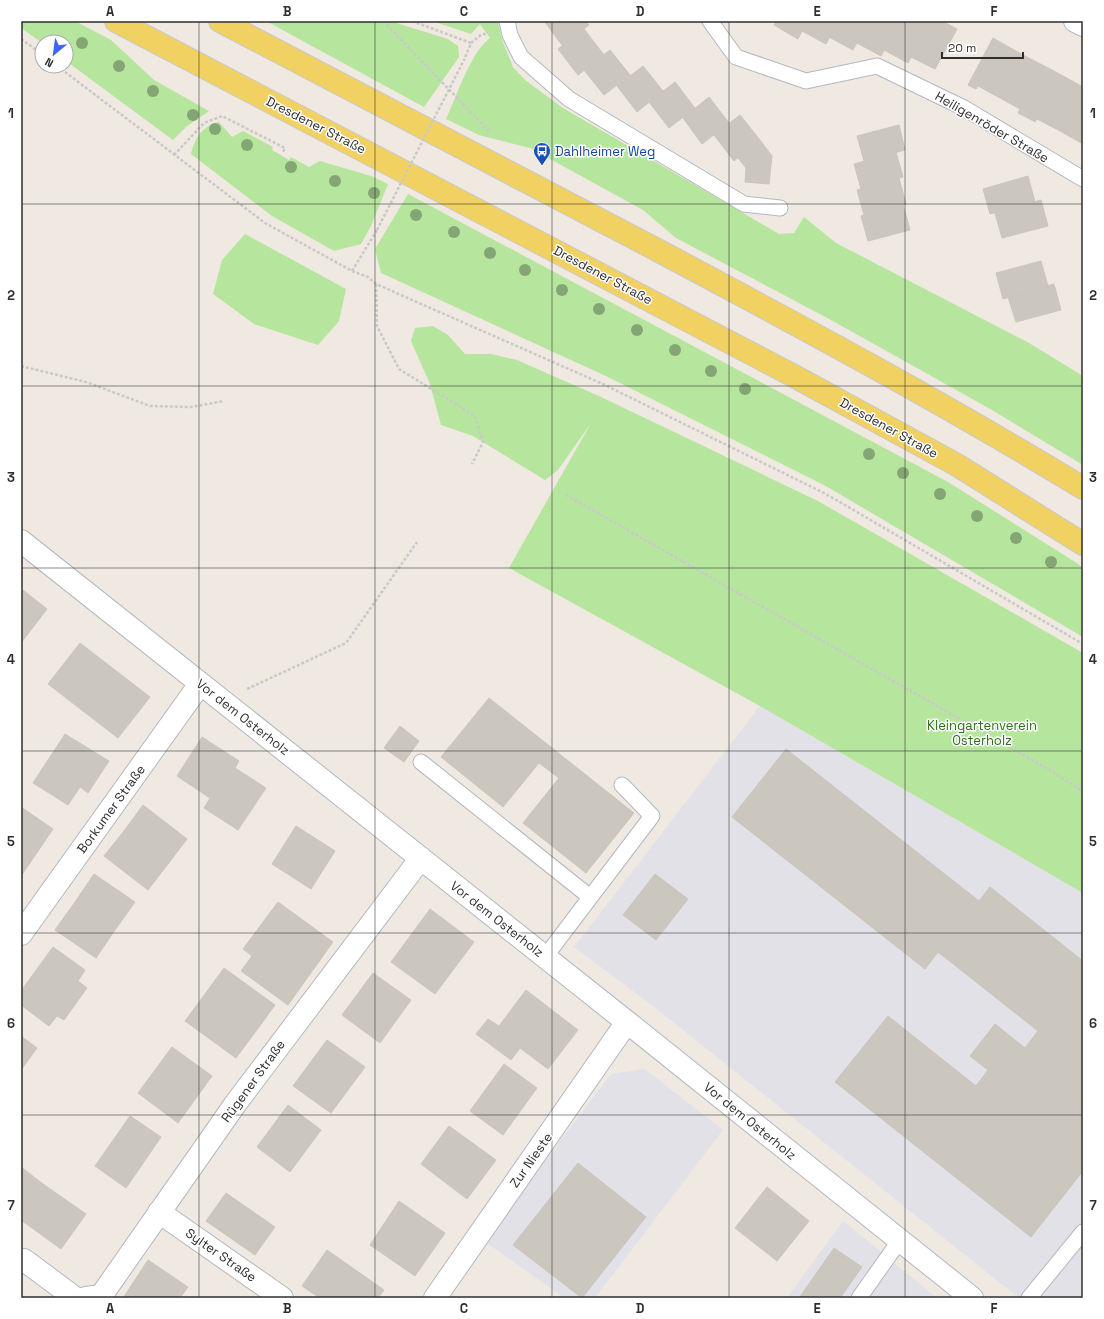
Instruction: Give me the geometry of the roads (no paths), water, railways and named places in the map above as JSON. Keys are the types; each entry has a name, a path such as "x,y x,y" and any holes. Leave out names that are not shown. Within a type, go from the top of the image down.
{"main road":[{"name":"Dresdener Straße","path":"116,21 794,376 957,465 1083,544"},
{"path":"220,21 450,140 808,330 982,427 1083,488"}],"street":[{"path":"1074,21 1083,25"},
{"name":"Vor dem Osterholz","path":"21,541 200,684 223,700 972,1298"},
{"name":"Borkumer Straße","path":"21,934 200,684"},
{"name":"Rügener Straße","path":"86,1298 101,1296 236,1103 421,858"},
{"name":"Zur Nieste","path":"435,1298 627,1022"},
{"name":"Sylter Straße","path":"160,1212 282,1298"},
{"path":"22,1261 75,1298"}],"lane":[{"path":"507,21 510,35 521,57 568,100 744,204 780,208"},
{"name":"Heiligenröder Straße","path":"710,21 736,57 806,81 877,66 964,108 1083,179"},
{"path":"421,762 590,897"},
{"path":"545,957 652,816 622,784"},
{"path":"1029,1298 1083,1232"},
{"path":"859,1298 900,1240"}],"place":[{"name":"Dahlheimer Weg","path":"542,166"}],"park label":[{"name":"Kleingartenverein Osterholz","path":"982,732"}]}
